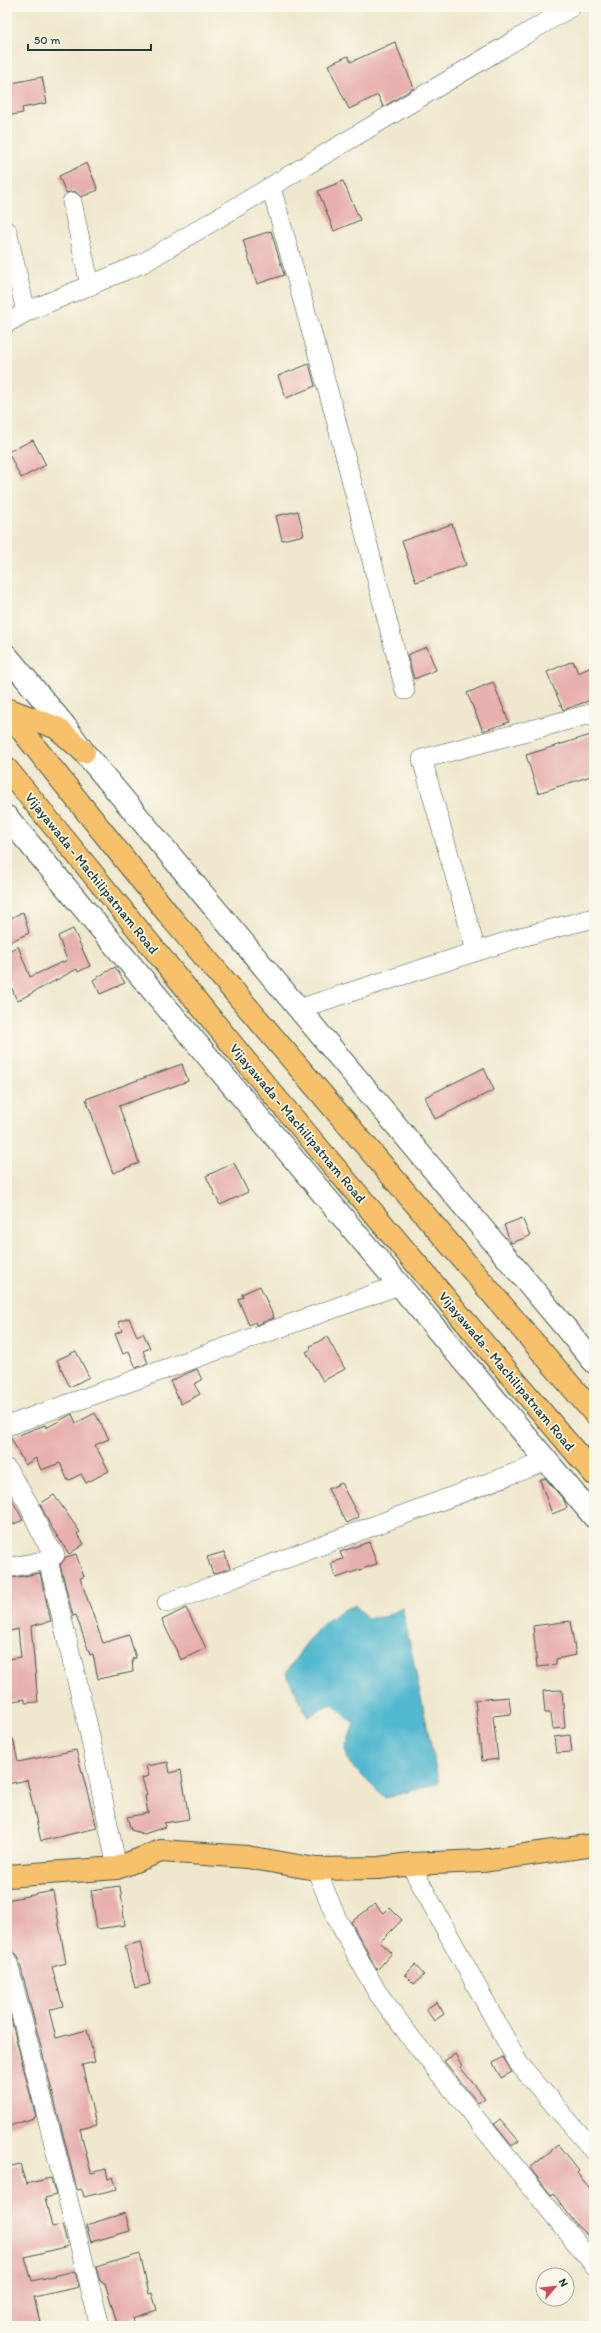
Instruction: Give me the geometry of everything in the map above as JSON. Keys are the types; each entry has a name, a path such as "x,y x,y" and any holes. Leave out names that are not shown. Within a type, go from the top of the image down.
{"main road":[{"path":"7,711 57,728 84,752"},
{"path":"7,711 173,920 594,1413"},
{"name":"Vijayawada - Machilipatnam Road","path":"7,769 266,1086 594,1474"},
{"path":"7,786 29,797"},
{"path":"7,1876 117,1868 161,1851 247,1857 316,1869 379,1868 410,1864 482,1861 594,1845"}],"street":[{"path":"7,323 26,312 143,264 571,7"},
{"path":"271,188 334,412 405,690"},
{"path":"72,202 90,286"},
{"path":"7,232 26,312"},
{"path":"7,656 65,726 84,752 594,1362"},
{"path":"476,951 422,759 594,713"},
{"path":"7,817 594,1517"},
{"path":"298,1009 476,951 594,918"},
{"path":"7,1426 399,1285"},
{"path":"167,1603 547,1461"},
{"path":"7,1469 28,1503 43,1537 54,1555 48,1560 7,1568"},
{"path":"48,1560 89,1731 117,1868"},
{"path":"410,1864 519,2064 594,2151"},
{"path":"316,1869 336,1917 377,1992 416,2044 594,2265"},
{"path":"7,1959 100,2326"}],"water":[{"path":"355,1605 367,1618 385,1617 402,1607 439,1783 385,1798 350,1764 345,1749 354,1724 332,1703 308,1717 286,1673 307,1642 323,1624 343,1610"}],"building":[{"path":"395,42 414,88 383,107 378,95 349,109 328,65 348,56 351,62"},
{"path":"42,77 47,103 22,108 23,113 7,116 7,84"},
{"path":"87,163 98,190 81,197 75,191 66,193 59,176"},
{"path":"343,181 360,220 334,231 318,191"},
{"path":"271,231 284,275 257,284 243,240"},
{"path":"309,364 315,386 286,398 278,376"},
{"path":"33,440 46,465 21,478 8,452"},
{"path":"298,511 304,535 282,540 276,516"},
{"path":"452,524 466,565 416,582 402,541"},
{"path":"427,647 436,670 414,679 407,655"},
{"path":"573,661 578,673 594,666 594,699 563,710 547,672"},
{"path":"493,682 509,722 483,731 467,693"},
{"path":"594,734 594,775 538,793 526,755"},
{"path":"23,912 29,933 7,943 7,920"},
{"path":"73,929 90,966 78,972 77,969 17,1001 7,976 7,952 18,946 30,977 67,960 58,936"},
{"path":"115,967 125,983 100,994 93,980"},
{"path":"182,1064 188,1081 119,1106 139,1163 113,1173 86,1099"},
{"path":"484,1068 494,1090 435,1119 425,1097"},
{"path":"234,1163 248,1192 220,1205 206,1176"},
{"path":"522,1218 530,1236 511,1243 504,1225"},
{"path":"260,1286 274,1318 256,1325 255,1322 249,1325 238,1299 243,1297 242,1294"},
{"path":"129,1318 137,1336 143,1333 150,1348 143,1351 148,1363 136,1368 129,1351 123,1354 115,1334 122,1331 118,1322"},
{"path":"327,1337 345,1369 323,1381 306,1352 311,1349 310,1346"},
{"path":"76,1351 89,1377 70,1387 57,1360"},
{"path":"197,1369 202,1380 194,1384 200,1394 181,1404 170,1381"},
{"path":"95,1413 109,1439 95,1445 109,1471 86,1483 81,1474 68,1481 60,1463 41,1470 36,1458 25,1465 11,1438 45,1425 46,1428 72,1414 76,1423"},
{"path":"545,1478 564,1500 567,1508 552,1514 540,1480"},
{"path":"341,1483 359,1517 347,1523 328,1489"},
{"path":"7,1490 23,1520 7,1527"},
{"path":"54,1495 80,1532 77,1534 84,1544 69,1554 50,1525 40,1504"},
{"path":"369,1542 377,1564 336,1578 331,1563 343,1559 340,1552"},
{"path":"224,1552 230,1568 213,1574 207,1557"},
{"path":"76,1554 84,1577 80,1578 103,1643 129,1635 136,1658 132,1659 133,1672 98,1679 93,1654 90,1655 76,1615 73,1616 60,1565 66,1557"},
{"path":"40,1573 51,1621 31,1626 38,1702 25,1703 25,1699 7,1702 7,1659 21,1657 18,1629 7,1632 7,1579"},
{"path":"186,1608 206,1648 181,1660 162,1620"},
{"path":"570,1621 576,1655 556,1659 556,1665 537,1667 533,1626"},
{"path":"562,1690 565,1728 553,1729 551,1713 545,1713 543,1691"},
{"path":"509,1697 511,1714 493,1716 498,1759 482,1761 475,1700"},
{"path":"570,1735 572,1752 556,1753 554,1737"},
{"path":"13,1738 18,1762 76,1750 97,1828 41,1841 27,1780 7,1784 7,1739"},
{"path":"168,1762 170,1773 181,1770 189,1819 164,1823 165,1827 144,1834 131,1830 127,1817 148,1813 145,1796 147,1795 142,1778 149,1776 146,1766"},
{"path":"120,1886 125,1925 97,1929 91,1890"},
{"path":"53,1891 66,1963 52,1967 63,2006 49,2010 56,2038 87,2030 95,2062 82,2065 96,2125 80,2129 91,2173 106,2169 108,2179 113,2177 117,2189 84,2197 82,2189 77,2190 18,1956 11,1949 10,1944 7,1944 7,1900"},
{"path":"375,1904 383,1913 389,1907 402,1920 380,1942 392,1953 377,1970 351,1922"},
{"path":"140,1942 150,1984 135,1988 125,1946"},
{"path":"415,1965 424,1975 414,1984 405,1975"},
{"path":"437,2002 444,2014 434,2021 426,2009"},
{"path":"10,2015 36,2117 7,2127 7,2016"},
{"path":"455,2054 462,2066 460,2067 485,2098 478,2103 444,2061"},
{"path":"503,2057 512,2072 501,2078 493,2063"},
{"path":"500,2119 519,2141 512,2146 494,2124"},
{"path":"558,2145 579,2171 577,2173 594,2193 594,2241 578,2227 553,2193 551,2195 530,2168"},
{"path":"20,2164 26,2184 51,2178 56,2195 45,2198 52,2227 62,2225 68,2246 25,2257 32,2281 75,2271 79,2287 34,2297 41,2326 10,2326 7,2314 7,2167"},
{"path":"125,2213 130,2231 91,2242 86,2225"},
{"path":"140,2254 149,2294 152,2293 157,2310 132,2318 134,2326 118,2326 105,2283 100,2281 96,2267"}]}
